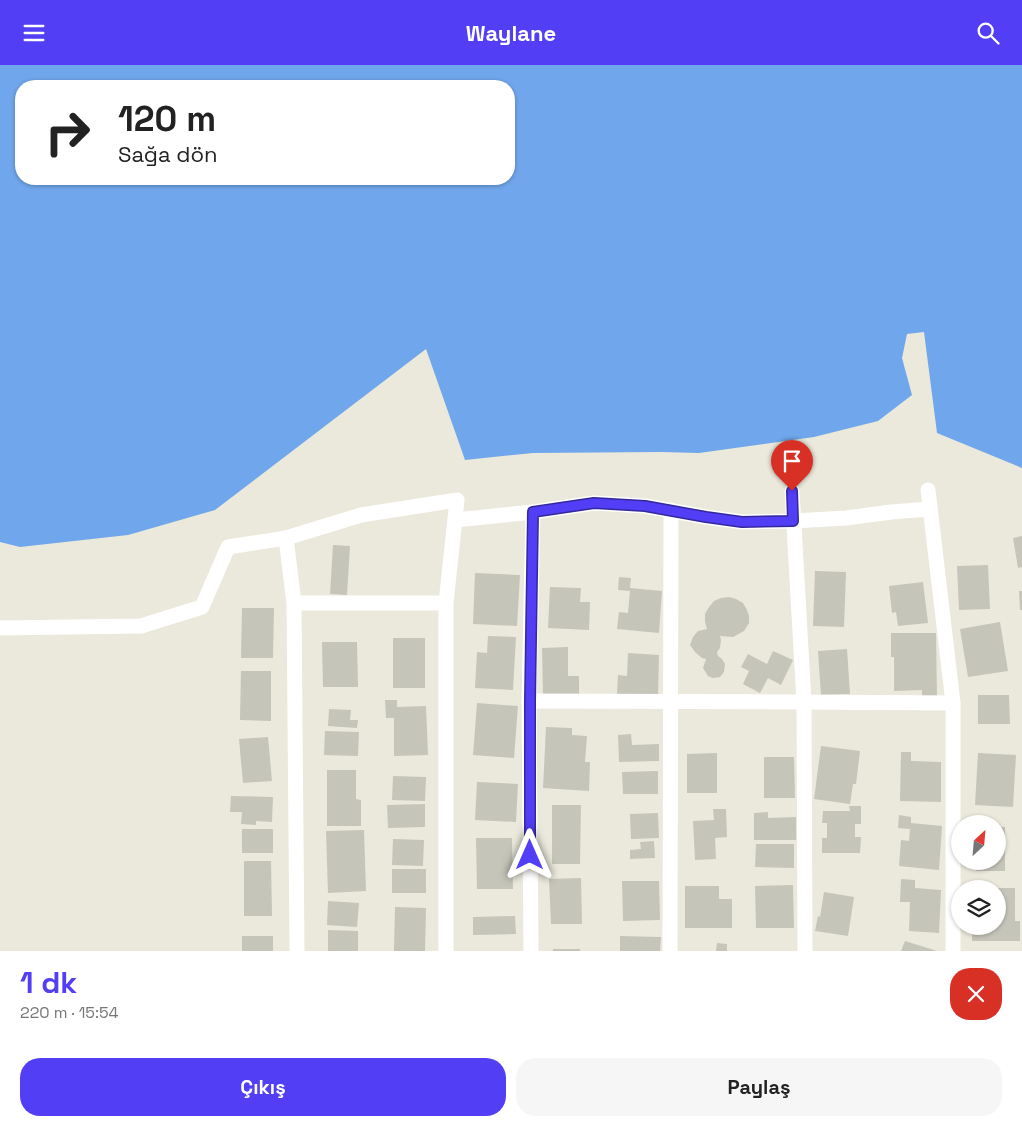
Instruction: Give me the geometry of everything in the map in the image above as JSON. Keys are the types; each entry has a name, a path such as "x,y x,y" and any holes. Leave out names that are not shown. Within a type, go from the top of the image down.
{"street":[{"path":"928,490 953,703 952,951"},
{"path":"792,491 804,702 805,951"},
{"path":"0,628 141,626 202,607 228,547 286,538 360,515 457,500 446,603 446,951"},
{"path":"455,520 533,512 594,503 645,506 742,522 846,518 930,509"},
{"path":"670,951 671,511"},
{"path":"531,951 530,701 533,512"},
{"path":"286,538 294,603 297,951"},
{"path":"294,603 446,603"},
{"path":"530,701 953,703"}],"water":[{"path":"0,65 1022,65 1022,468 937,433 924,332 907,334 902,358 912,395 878,421 814,437 699,453 533,453 465,460 426,349 215,510 128,535 20,547 0,542"}],"building":[{"path":"1022,536 1022,567 1018,568 1013,538"},
{"path":"333,545 350,546 347,595 330,594"},
{"path":"988,565 990,609 959,610 957,566"},
{"path":"815,571 846,572 844,627 813,626"},
{"path":"475,573 520,575 517,626 473,624"},
{"path":"619,577 631,578 630,588 662,591 659,633 617,629 619,612 628,613 630,591 618,590"},
{"path":"923,582 928,623 898,626 896,612 892,613 889,586"},
{"path":"550,587 581,588 580,602 590,602 589,630 548,628"},
{"path":"1019,591 1022,591 1022,610 1020,610"},
{"path":"729,597 743,603 749,616 749,623 744,631 733,637 720,636 720,648 717,652 725,664 724,672 720,677 713,678 708,676 703,668 706,659 695,652 690,645 698,631 707,629 705,614 709,607 714,601"},
{"path":"242,608 274,608 273,658 241,658"},
{"path":"1000,622 1008,671 968,677 960,629"},
{"path":"891,633 936,633 937,697 922,697 922,690 894,691 894,657 891,657"},
{"path":"488,636 516,637 513,690 475,688 477,652 487,653"},
{"path":"393,638 425,638 425,688 393,688"},
{"path":"322,642 357,642 358,687 323,687"},
{"path":"568,647 568,676 579,676 579,697 543,698 542,648"},
{"path":"847,649 850,694 821,695 818,651"},
{"path":"773,651 793,660 781,685 768,678 760,693 743,684 749,671 741,667 748,654 767,664"},
{"path":"628,653 659,655 658,696 617,694 618,675 627,676"},
{"path":"241,671 271,671 271,721 240,720"},
{"path":"978,695 1009,695 1010,724 978,724"},
{"path":"385,700 397,700 397,707 426,706 428,755 394,756 394,718 386,718"},
{"path":"477,703 518,706 514,758 473,755"},
{"path":"329,709 351,710 350,720 358,720 357,728 328,726"},
{"path":"546,727 572,728 572,735 587,736 585,762 590,762 589,791 543,788"},
{"path":"325,731 359,732 358,756 324,755"},
{"path":"631,734 632,745 659,744 659,761 619,762 618,735"},
{"path":"268,737 272,781 243,783 239,739"},
{"path":"821,746 860,751 856,784 853,784 850,804 814,799"},
{"path":"901,752 911,752 911,761 941,762 941,802 900,801"},
{"path":"717,753 717,793 687,793 687,754"},
{"path":"978,753 1016,755 1013,807 975,805"},
{"path":"764,757 794,757 795,798 764,798"},
{"path":"327,770 356,770 356,799 361,800 361,826 327,826"},
{"path":"658,771 658,794 623,794 622,772"},
{"path":"393,776 426,777 425,801 392,800"},
{"path":"477,782 518,784 516,822 475,820"},
{"path":"231,796 273,797 272,822 256,821 256,825 241,824 242,812 230,812"},
{"path":"425,804 425,827 388,828 387,805"},
{"path":"552,805 581,805 580,864 552,864"},
{"path":"849,806 861,806 861,824 855,824 855,837 861,837 860,853 822,853 822,838 827,838 827,823 822,823 823,811 850,811"},
{"path":"713,809 726,809 727,837 715,838 716,859 695,860 693,821 714,820"},
{"path":"768,812 768,818 796,817 796,840 754,840 754,813"},
{"path":"658,813 659,838 631,839 630,814"},
{"path":"899,815 911,817 911,823 942,826 939,870 899,866 901,840 909,841 910,829 898,828"},
{"path":"242,829 273,829 273,853 242,853"},
{"path":"364,830 366,891 328,893 326,831"},
{"path":"476,838 512,838 513,889 477,889"},
{"path":"393,839 424,840 423,866 392,865"},
{"path":"654,841 655,858 630,859 630,850 641,849 640,842"},
{"path":"756,844 794,844 794,868 755,867"},
{"path":"244,861 271,861 272,916 244,916"},
{"path":"392,869 426,869 426,893 392,893"},
{"path":"976,870 1005,870 1005,871"},
{"path":"581,878 582,924 551,924 549,879"},
{"path":"901,879 915,880 915,888 941,890 939,933 909,931 910,902 900,902"},
{"path":"622,881 659,881 660,920 623,921"},
{"path":"793,885 794,928 756,928 755,886"},
{"path":"685,886 719,886 719,899 732,899 732,928 685,928"},
{"path":"1006,888 1015,888 1015,921 1020,921 1020,941 972,941 972,935 1006,935"},
{"path":"824,892 854,897 848,936 815,931 818,916 820,917"},
{"path":"328,901 359,903 357,927 327,925"},
{"path":"395,907 426,908 425,951 394,951"},
{"path":"515,916 516,934 473,935 473,917"},
{"path":"328,930 358,931 358,951 328,951"},
{"path":"242,936 273,936 273,951 242,951"},
{"path":"620,936 661,937 660,951 620,951"},
{"path":"905,941 937,951 901,951"},
{"path":"717,943 727,944 727,951 716,951"},
{"path":"553,949 580,949 580,951 553,951"}],"route":[{"path":"530,855 533,512 594,503 645,506 742,522 793,521 792,491"}]}
